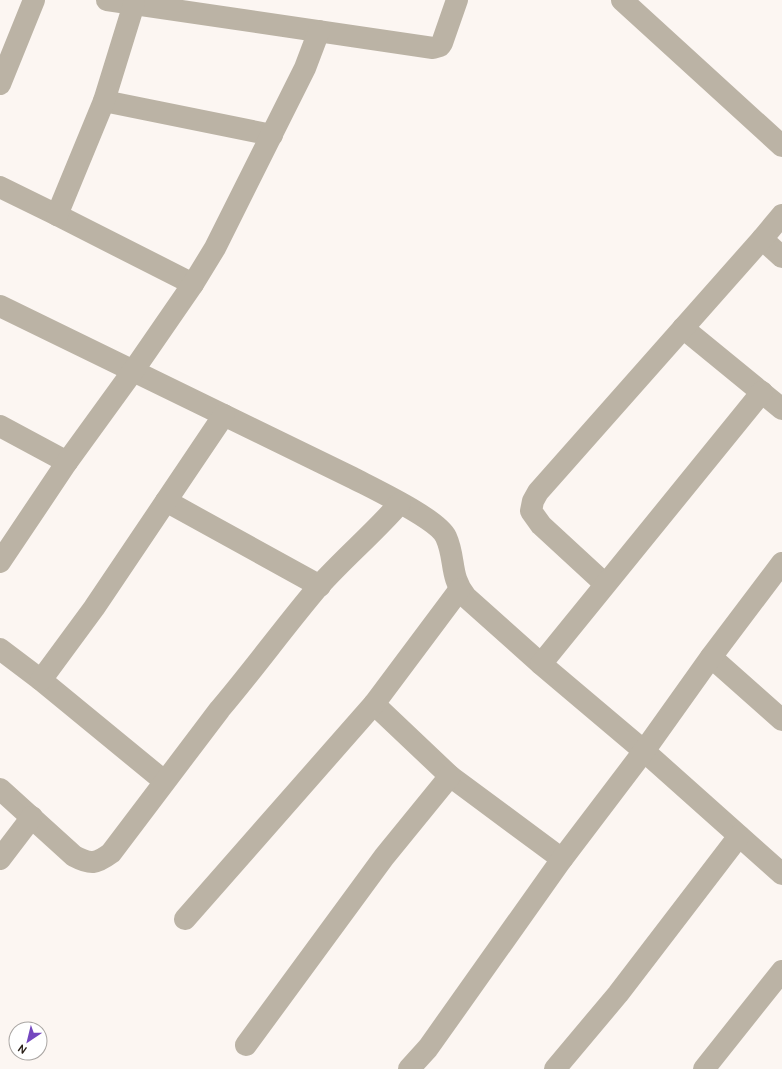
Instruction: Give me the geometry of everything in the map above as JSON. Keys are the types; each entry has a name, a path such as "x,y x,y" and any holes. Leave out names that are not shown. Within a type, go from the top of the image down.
{"street":[{"path":"0,84 34,0"},
{"path":"107,0 146,4 433,48 438,48 444,39 457,0"},
{"path":"622,0 782,146"},
{"path":"57,214 146,4"},
{"path":"0,562 67,462 133,371 193,284 215,248 308,61 319,31"},
{"path":"104,101 272,135"},
{"path":"0,187 57,214 193,284"},
{"path":"605,584 541,525 531,511 533,501 538,492 782,215"},
{"path":"762,239 782,257"},
{"path":"0,306 353,478 435,524 445,534 451,549 455,580 466,597 541,664 644,751 782,874"},
{"path":"683,328 782,409"},
{"path":"541,664 762,392"},
{"path":"41,680 94,608 224,414"},
{"path":"0,426 67,462"},
{"path":"166,501 320,586"},
{"path":"0,789 74,856 85,862 93,863 103,859 111,853 220,709 320,586 400,503"},
{"path":"409,1069 428,1048 562,859 644,751 711,657 782,562"},
{"path":"185,919 374,704 460,589"},
{"path":"0,649 41,680 164,781"},
{"path":"711,657 782,720"},
{"path":"374,704 450,776 562,859"},
{"path":"246,1045 384,857 450,776"},
{"path":"0,859 32,817"},
{"path":"555,1069 618,994 739,836"},
{"path":"704,1069 782,971"}]}
